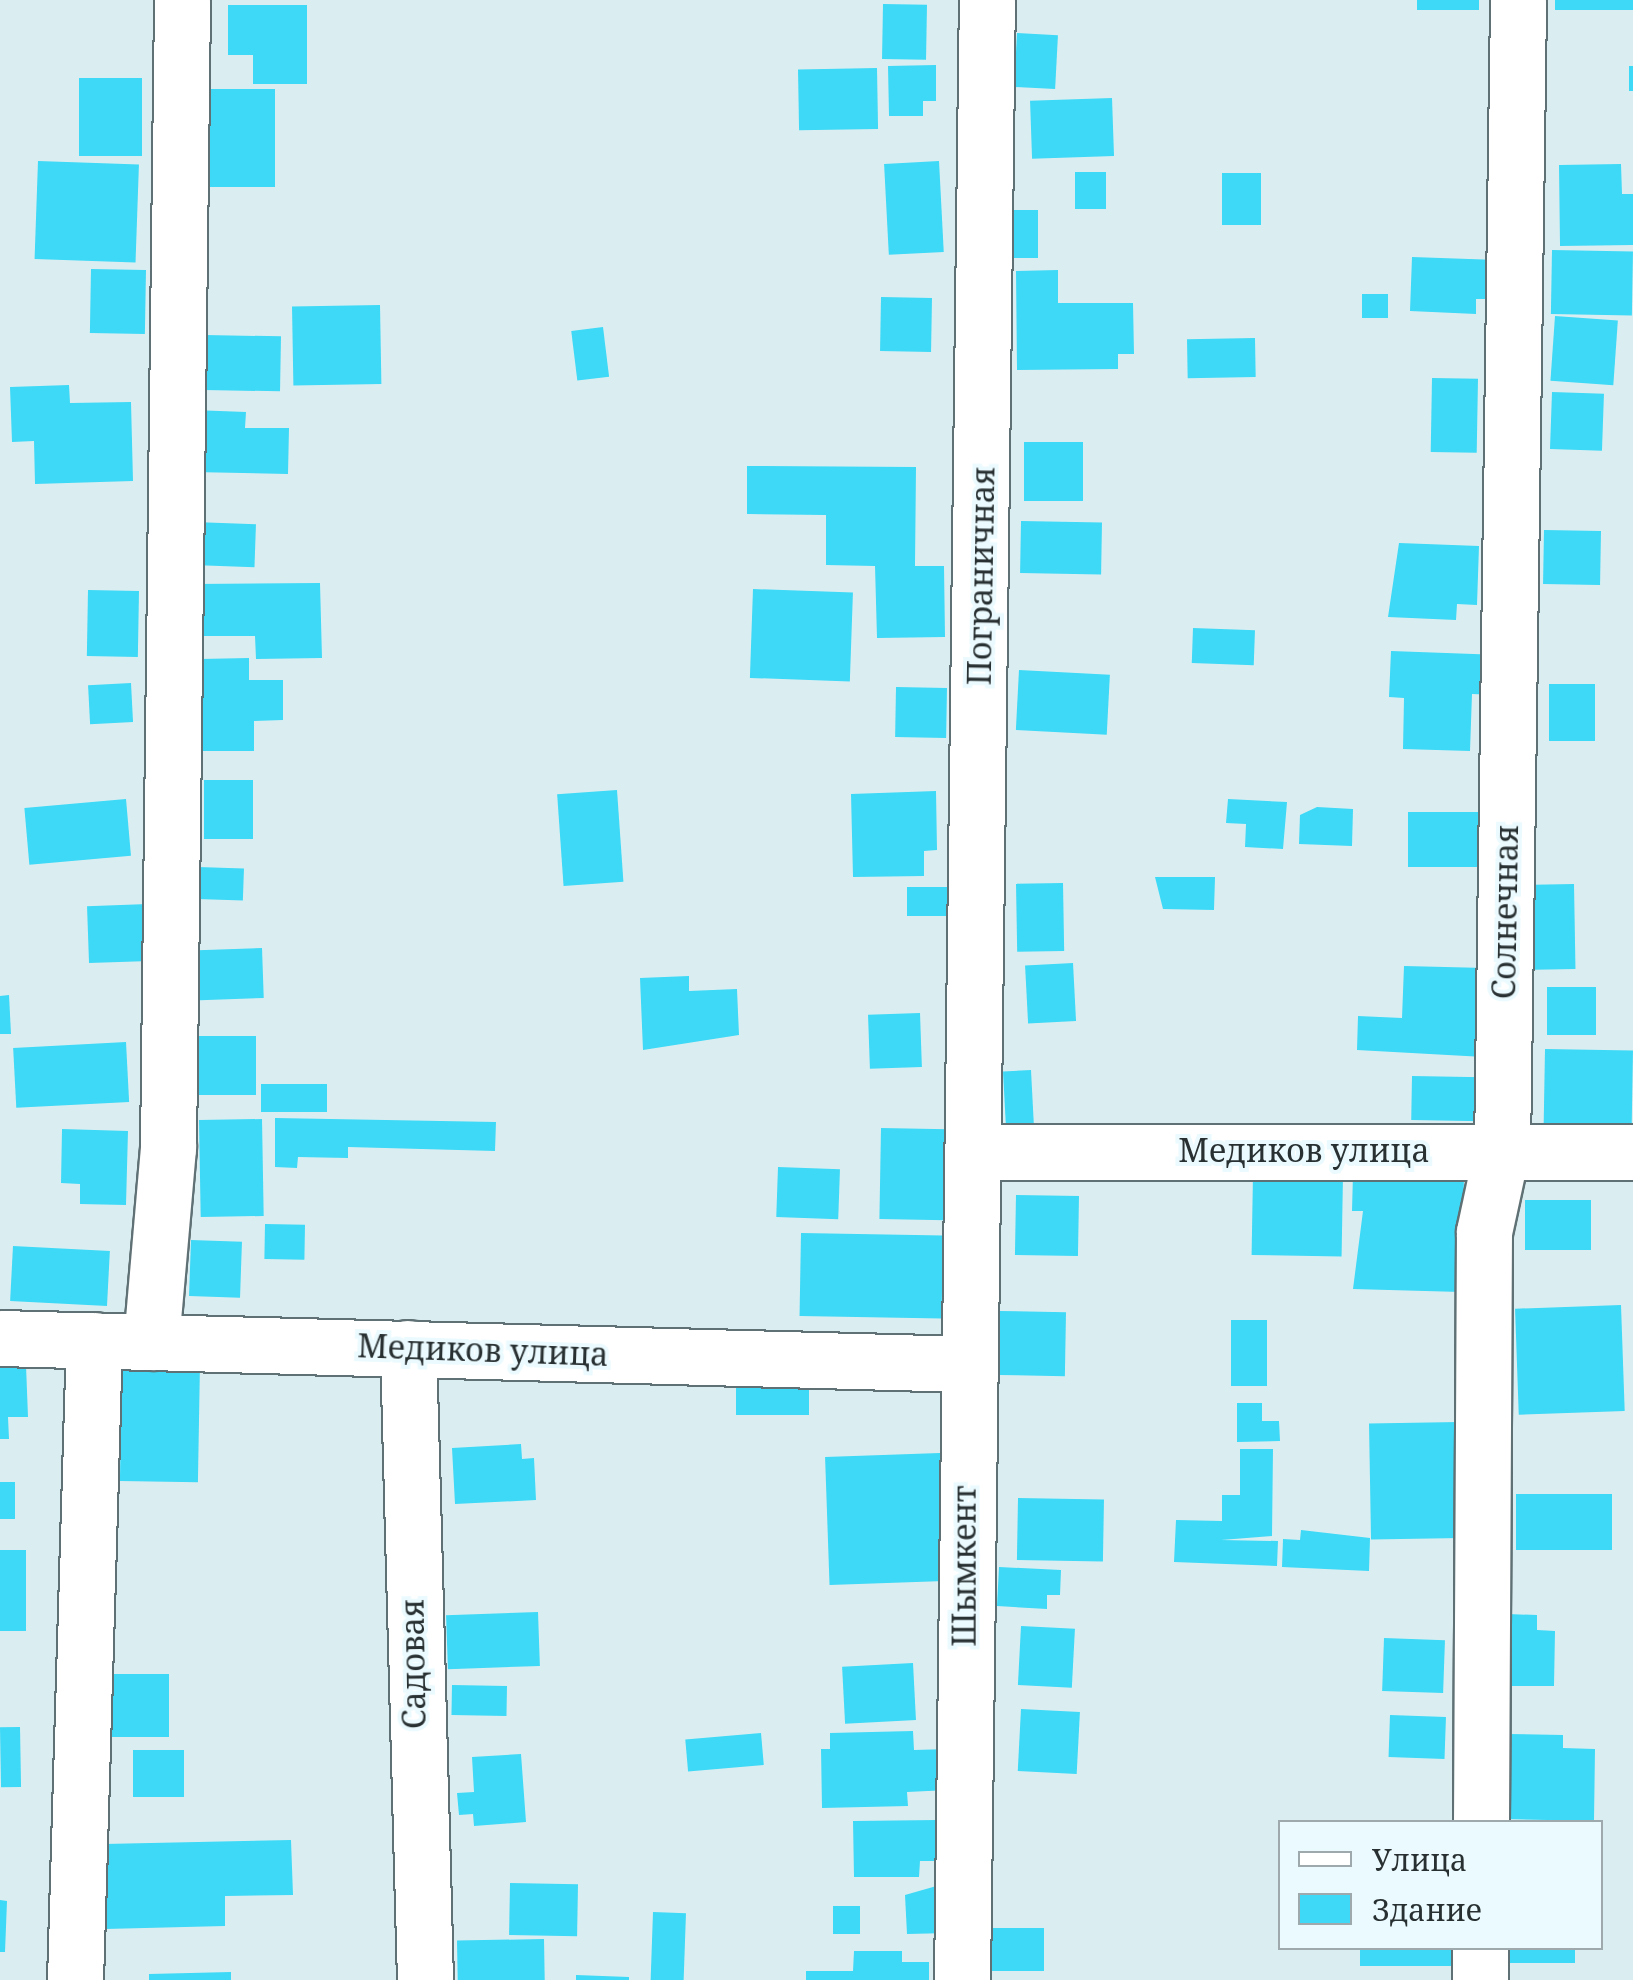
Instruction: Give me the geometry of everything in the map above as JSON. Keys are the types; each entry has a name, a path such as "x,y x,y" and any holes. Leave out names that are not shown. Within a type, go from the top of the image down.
{"street":[{"path":"151,1342 168,1148 182,0"},
{"name":"Пограничная","path":"975,1152 987,0"},
{"name":"Солнечная","path":"1481,1820 1484,1232 1502,1150 1518,0"},
{"name":"Медиков улица","path":"975,1152 1633,1152"},
{"name":"Шымкент","path":"962,1980 965,1364 975,1152"},
{"name":"Медиков улица","path":"0,1338 965,1364"},
{"path":"75,1980 94,1340"},
{"name":"Садовая","path":"408,1348 425,1980"},
{"path":"1480,1950 1480,1980"}],"building":[{"path":"1417,0 1479,0 1479,10 1417,10"},
{"path":"1555,0 1633,0 1633,10 1555,10"},
{"path":"883,4 927,5 926,60 882,59"},
{"path":"228,5 307,5 307,84 253,84 253,55 228,55"},
{"path":"1017,33 1058,35 1055,89 1014,87"},
{"path":"936,65 936,101 923,101 923,116 889,116 888,66"},
{"path":"1629,66 1633,66 1633,91 1629,91"},
{"path":"877,68 878,129 799,130 798,69"},
{"path":"79,78 142,78 142,156 79,156"},
{"path":"209,89 275,89 275,187 209,187"},
{"path":"1112,98 1114,156 1032,159 1030,101"},
{"path":"38,161 139,165 136,262 35,259"},
{"path":"939,161 944,252 889,255 884,164"},
{"path":"1621,164 1622,194 1633,194 1633,245 1560,246 1559,165"},
{"path":"1075,172 1106,172 1106,209 1075,209"},
{"path":"1222,173 1261,173 1261,225 1222,225"},
{"path":"1014,210 1038,210 1038,258 1014,258"},
{"path":"1552,250 1633,251 1632,315 1551,314"},
{"path":"1412,257 1498,260 1498,299 1476,299 1476,314 1410,311"},
{"path":"91,269 146,270 145,334 90,333"},
{"path":"1058,270 1058,303 1133,303 1134,354 1118,354 1118,369 1017,370 1016,271"},
{"path":"1362,294 1388,294 1388,318 1362,318"},
{"path":"881,297 932,298 931,352 880,351"},
{"path":"380,305 381,384 293,386 292,307"},
{"path":"1555,316 1618,320 1613,385 1550,381"},
{"path":"603,327 609,377 577,381 571,331"},
{"path":"205,335 281,336 280,391 204,390"},
{"path":"1255,338 1256,377 1188,378 1187,339"},
{"path":"1432,378 1478,379 1477,453 1431,452"},
{"path":"69,385 70,403 131,402 133,481 35,484 34,441 12,442 10,387"},
{"path":"1552,392 1604,394 1602,451 1550,449"},
{"path":"193,410 246,412 245,428 289,428 288,474 192,472"},
{"path":"1024,442 1083,442 1083,501 1024,501"},
{"path":"747,466 916,467 915,566 944,566 945,637 877,638 875,566 826,565 826,515 747,514"},
{"path":"1021,521 1102,522 1101,574 1020,573"},
{"path":"194,522 256,524 254,567 192,565"},
{"path":"1544,530 1601,531 1600,585 1543,584"},
{"path":"1399,543 1479,546 1477,605 1457,604 1456,620 1388,617"},
{"path":"320,583 322,658 256,659 255,636 195,636 194,584"},
{"path":"753,589 853,592 850,681 750,678"},
{"path":"88,590 139,591 138,657 87,656"},
{"path":"1193,628 1255,630 1254,665 1192,663"},
{"path":"1391,651 1501,655 1499,695 1472,694 1470,751 1403,749 1404,698 1389,697"},
{"path":"249,658 249,680 283,680 283,720 254,721 254,751 202,751 200,659"},
{"path":"1019,670 1110,675 1107,735 1016,730"},
{"path":"131,683 133,722 90,724 88,685"},
{"path":"1549,684 1595,684 1595,741 1549,741"},
{"path":"896,687 947,688 946,738 895,737"},
{"path":"204,780 253,780 253,839 204,839"},
{"path":"617,790 623,882 564,886 557,794"},
{"path":"936,791 937,850 924,851 924,876 853,877 851,794"},
{"path":"126,799 131,856 29,865 24,808"},
{"path":"1228,799 1287,802 1283,849 1245,847 1246,824 1226,823"},
{"path":"1317,807 1353,809 1352,846 1299,844 1300,815"},
{"path":"1408,812 1480,812 1480,867 1408,867"},
{"path":"198,867 244,869 243,901 197,899"},
{"path":"1155,877 1215,877 1214,910 1163,909"},
{"path":"1063,883 1064,951 1017,952 1016,884"},
{"path":"1574,884 1575,969 1534,970 1533,885"},
{"path":"907,887 952,887 952,916 907,916"},
{"path":"148,904 150,961 89,963 87,906"},
{"path":"262,948 264,998 200,1000 198,950"},
{"path":"1073,963 1076,1021 1028,1023 1025,966"},
{"path":"1404,966 1486,968 1484,1057 1357,1050 1358,1016 1402,1018"},
{"path":"689,976 689,991 737,989 739,1035 643,1050 640,978"},
{"path":"1547,987 1596,987 1596,1035 1547,1035"},
{"path":"9,995 11,1034 0,1034 0,996"},
{"path":"920,1013 922,1067 870,1069 868,1015"},
{"path":"197,1036 256,1036 256,1095 197,1095"},
{"path":"126,1042 129,1102 16,1108 13,1048"},
{"path":"1545,1049 1633,1051 1631,1137 1543,1135"},
{"path":"1031,1070 1034,1130 1006,1131 1003,1071"},
{"path":"1412,1076 1483,1077 1482,1121 1411,1120"},
{"path":"261,1084 327,1084 327,1112 261,1112"},
{"path":"275,1118 496,1122 495,1151 348,1147 348,1158 298,1157 297,1168 275,1167"},
{"path":"262,1119 264,1216 201,1217 199,1120"},
{"path":"881,1128 948,1129 946,1220 879,1219"},
{"path":"62,1129 128,1131 126,1205 80,1204 80,1184 61,1183"},
{"path":"778,1167 840,1169 838,1219 776,1217"},
{"path":"1353,1173 1464,1177 1461,1292 1353,1289 1363,1211 1352,1211"},
{"path":"1253,1174 1343,1176 1342,1257 1252,1255"},
{"path":"1016,1195 1079,1196 1078,1256 1015,1255"},
{"path":"1525,1200 1591,1200 1591,1250 1525,1250"},
{"path":"265,1224 305,1225 304,1260 264,1259"},
{"path":"801,1233 943,1235 942,1318 800,1316"},
{"path":"191,1240 242,1242 240,1298 189,1296"},
{"path":"13,1246 110,1251 107,1306 10,1301"},
{"path":"1621,1305 1625,1411 1519,1415 1515,1309"},
{"path":"999,1311 1066,1312 1065,1376 998,1375"},
{"path":"1231,1320 1267,1320 1267,1386 1231,1386"},
{"path":"122,1362 200,1363 198,1482 120,1481"},
{"path":"0,1365 26,1365 28,1417 8,1417 9,1439 0,1439"},
{"path":"736,1388 809,1388 809,1415 736,1415"},
{"path":"1237,1403 1262,1403 1262,1421 1279,1421 1280,1441 1237,1442"},
{"path":"1459,1422 1461,1538 1371,1540 1369,1424"},
{"path":"521,1444 522,1459 534,1458 536,1500 455,1504 452,1448"},
{"path":"1240,1449 1273,1449 1272,1536 1221,1540 1278,1541 1277,1566 1174,1562 1176,1520 1222,1521 1222,1495 1240,1495"},
{"path":"940,1453 944,1581 830,1585 825,1457"},
{"path":"0,1482 15,1482 15,1519 0,1519"},
{"path":"1516,1494 1612,1494 1612,1550 1516,1550"},
{"path":"1018,1498 1104,1500 1103,1561 1017,1560"},
{"path":"1301,1530 1370,1538 1369,1571 1282,1567 1283,1539 1300,1540"},
{"path":"0,1550 26,1550 26,1631 0,1631"},
{"path":"999,1567 1061,1570 1060,1595 1047,1595 1047,1609 997,1606"},
{"path":"538,1612 540,1666 448,1669 446,1615"},
{"path":"1507,1614 1537,1615 1537,1630 1555,1631 1554,1686 1507,1686"},
{"path":"1021,1626 1075,1629 1072,1688 1018,1685"},
{"path":"1384,1638 1445,1640 1443,1693 1382,1691"},
{"path":"913,1663 916,1720 845,1724 842,1667"},
{"path":"110,1674 169,1674 169,1737 110,1737"},
{"path":"452,1685 507,1686 506,1716 451,1715"},
{"path":"1021,1709 1080,1712 1077,1774 1018,1771"},
{"path":"1390,1715 1446,1717 1445,1759 1389,1757"},
{"path":"0,1727 20,1727 21,1787 1,1787"},
{"path":"913,1731 914,1750 949,1749 949,1790 907,1792 908,1806 822,1808 821,1749 830,1749 830,1733"},
{"path":"761,1733 764,1765 688,1772 685,1740"},
{"path":"1507,1734 1563,1735 1563,1748 1595,1749 1594,1820 1506,1819"},
{"path":"133,1750 184,1750 184,1797 133,1797"},
{"path":"521,1754 526,1822 474,1826 473,1814 459,1815 457,1793 474,1792 472,1757"},
{"path":"937,1820 937,1861 920,1861 919,1877 854,1877 853,1821"},
{"path":"291,1840 293,1895 225,1896 225,1926 105,1929 104,1844"},
{"path":"510,1883 578,1884 577,1936 509,1935"},
{"path":"947,1883 949,1933 907,1934 905,1895"},
{"path":"0,1900 7,1901 5,1952 0,1952"},
{"path":"833,1906 860,1906 860,1934 833,1934"},
{"path":"653,1912 686,1913 684,1980 651,1980"},
{"path":"975,1928 1044,1928 1044,1971 975,1971"},
{"path":"544,1939 545,1980 458,1980 457,1941"},
{"path":"1360,1950 1462,1950 1462,1966 1360,1966"},
{"path":"1509,1950 1575,1950 1575,1963 1509,1963"},
{"path":"854,1951 902,1951 902,1962 929,1962 929,1980 806,1980 806,1971 853,1971"},
{"path":"231,1972 231,1980 149,1980 149,1974"},
{"path":"576,1975 629,1977 629,1980 576,1980"}]}
